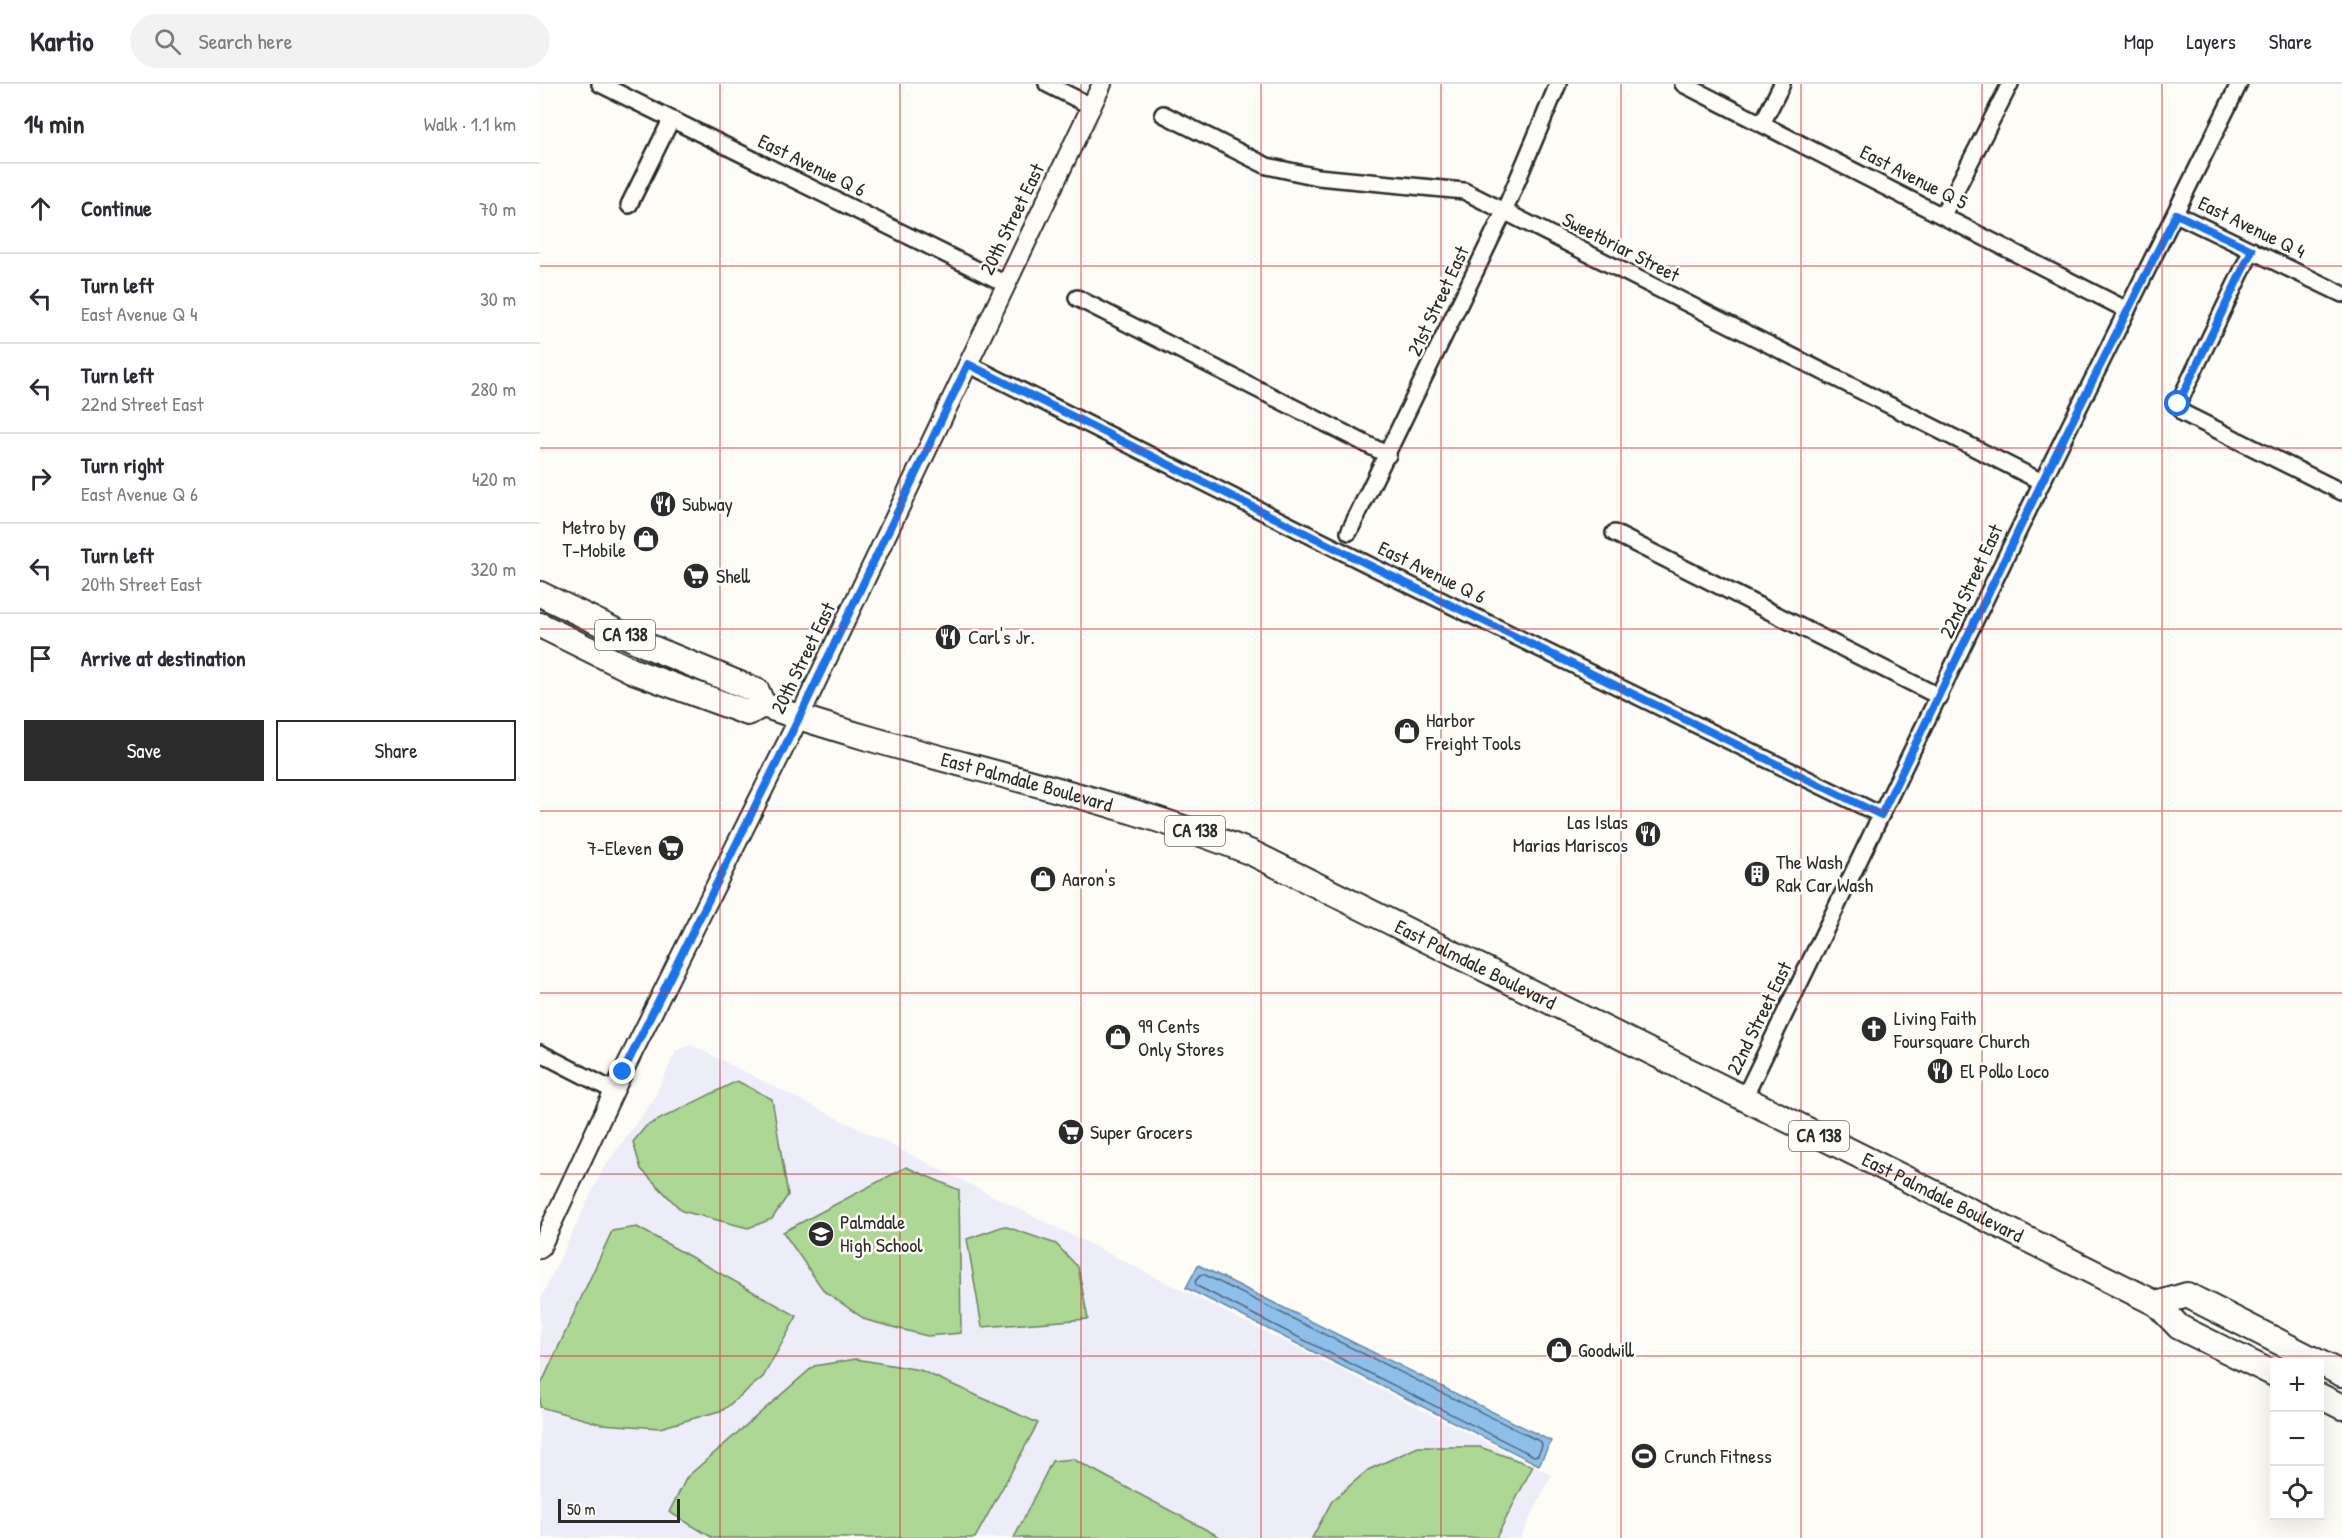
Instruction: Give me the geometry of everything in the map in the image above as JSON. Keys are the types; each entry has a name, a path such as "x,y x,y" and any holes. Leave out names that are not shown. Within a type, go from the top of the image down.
{"highway":[{"name":"East Palmdale Boulevard","path":"540,594 645,645 757,691 763,705 799,718 1137,813 1252,853 2157,1304 2179,1327 2270,1372"},
{"path":"540,606 562,614 574,611"},
{"name":"East Palmdale Boulevard","path":"540,625 633,670 748,713 763,705"},
{"path":"2157,1304 2187,1295 2342,1374"},
{"path":"2324,1398 2342,1407"}],"street":[{"name":"East Avenue Q 6","path":"600,84 1006,284"},
{"path":"1047,84 1091,106"},
{"name":"20th Street East","path":"540,1249 614,1091 799,718 1102,84"},
{"name":"21st Street East","path":"1349,532 1504,212 1558,84"},
{"name":"East Avenue Q 5","path":"1683,84 2127,310"},
{"path":"1762,124 1782,84"},
{"path":"1943,215 2010,84"},
{"name":"22nd Street East","path":"1744,1098 1940,697 2042,482 2239,84"},
{"name":"Sweetbriar Street","path":"1163,114 1267,166 1318,177 1464,191 2042,482"},
{"path":"629,205 671,120"},
{"name":"East Avenue Q 4","path":"2176,214 2342,294"},
{"path":"2252,250 2178,404 2183,413 2342,492"},
{"path":"1077,298 1388,455"},
{"name":"East Avenue Q 6","path":"968,364 1373,567 1881,815"},
{"path":"1614,533 1940,697"},
{"path":"540,1053 614,1091"}],"shaded area":[{"name":"Palmdale High School","path":"691,1045 1552,1475 1520,1538 540,1538 540,1300 603,1169 653,1100 676,1051"}],"green space":[{"path":"737,1081 772,1099 788,1195 772,1219 748,1228 682,1211 641,1169 633,1142 646,1126"},
{"path":"906,1167 959,1190 961,1333 927,1336 866,1320 824,1291 783,1232"},
{"path":"1004,1226 1056,1244 1078,1267 1088,1319 982,1327 967,1239"},
{"path":"637,1227 797,1316 763,1377 723,1410 660,1428 601,1424 540,1407 540,1387 612,1231"},
{"path":"856,1359 920,1370 1038,1423 975,1538 713,1538 669,1512 687,1477 814,1366"},
{"path":"1418,1447 1480,1447 1533,1466 1496,1538 1312,1538 1332,1501 1368,1470"},
{"path":"1073,1459 1222,1538 1014,1538 1052,1461"}],"water":[{"path":"1198,1265 1551,1441 1539,1465 1186,1288"}],"place":[{"name":"Subway","path":"663,504"},
{"name":"Metro by T-Mobile","path":"646,539"},
{"name":"Shell","path":"696,576"},
{"name":"Carl's Jr.","path":"948,637"},
{"name":"Harbor Freight Tools","path":"1407,731"},
{"name":"Las Islas Marias Mariscos","path":"1648,834"},
{"name":"7-Eleven","path":"671,848"},
{"name":"The Wash Rak Car Wash","path":"1757,874"},
{"name":"Aaron's","path":"1043,879"},
{"name":"Living Faith Foursquare Church","path":"1874,1029"},
{"name":"99 Cents Only Stores","path":"1118,1037"},
{"name":"El Pollo Loco","path":"1940,1071"},
{"name":"Super Grocers","path":"1071,1132"},
{"name":"Palmdale High School","path":"821,1234"},
{"name":"Goodwill","path":"1559,1350"},
{"name":"Crunch Fitness","path":"1644,1456"}],"route":[{"path":"623,1072 799,718 968,364 1158,457 1373,567 1881,815 2042,482 2176,214 2252,250 2178,404"}]}
